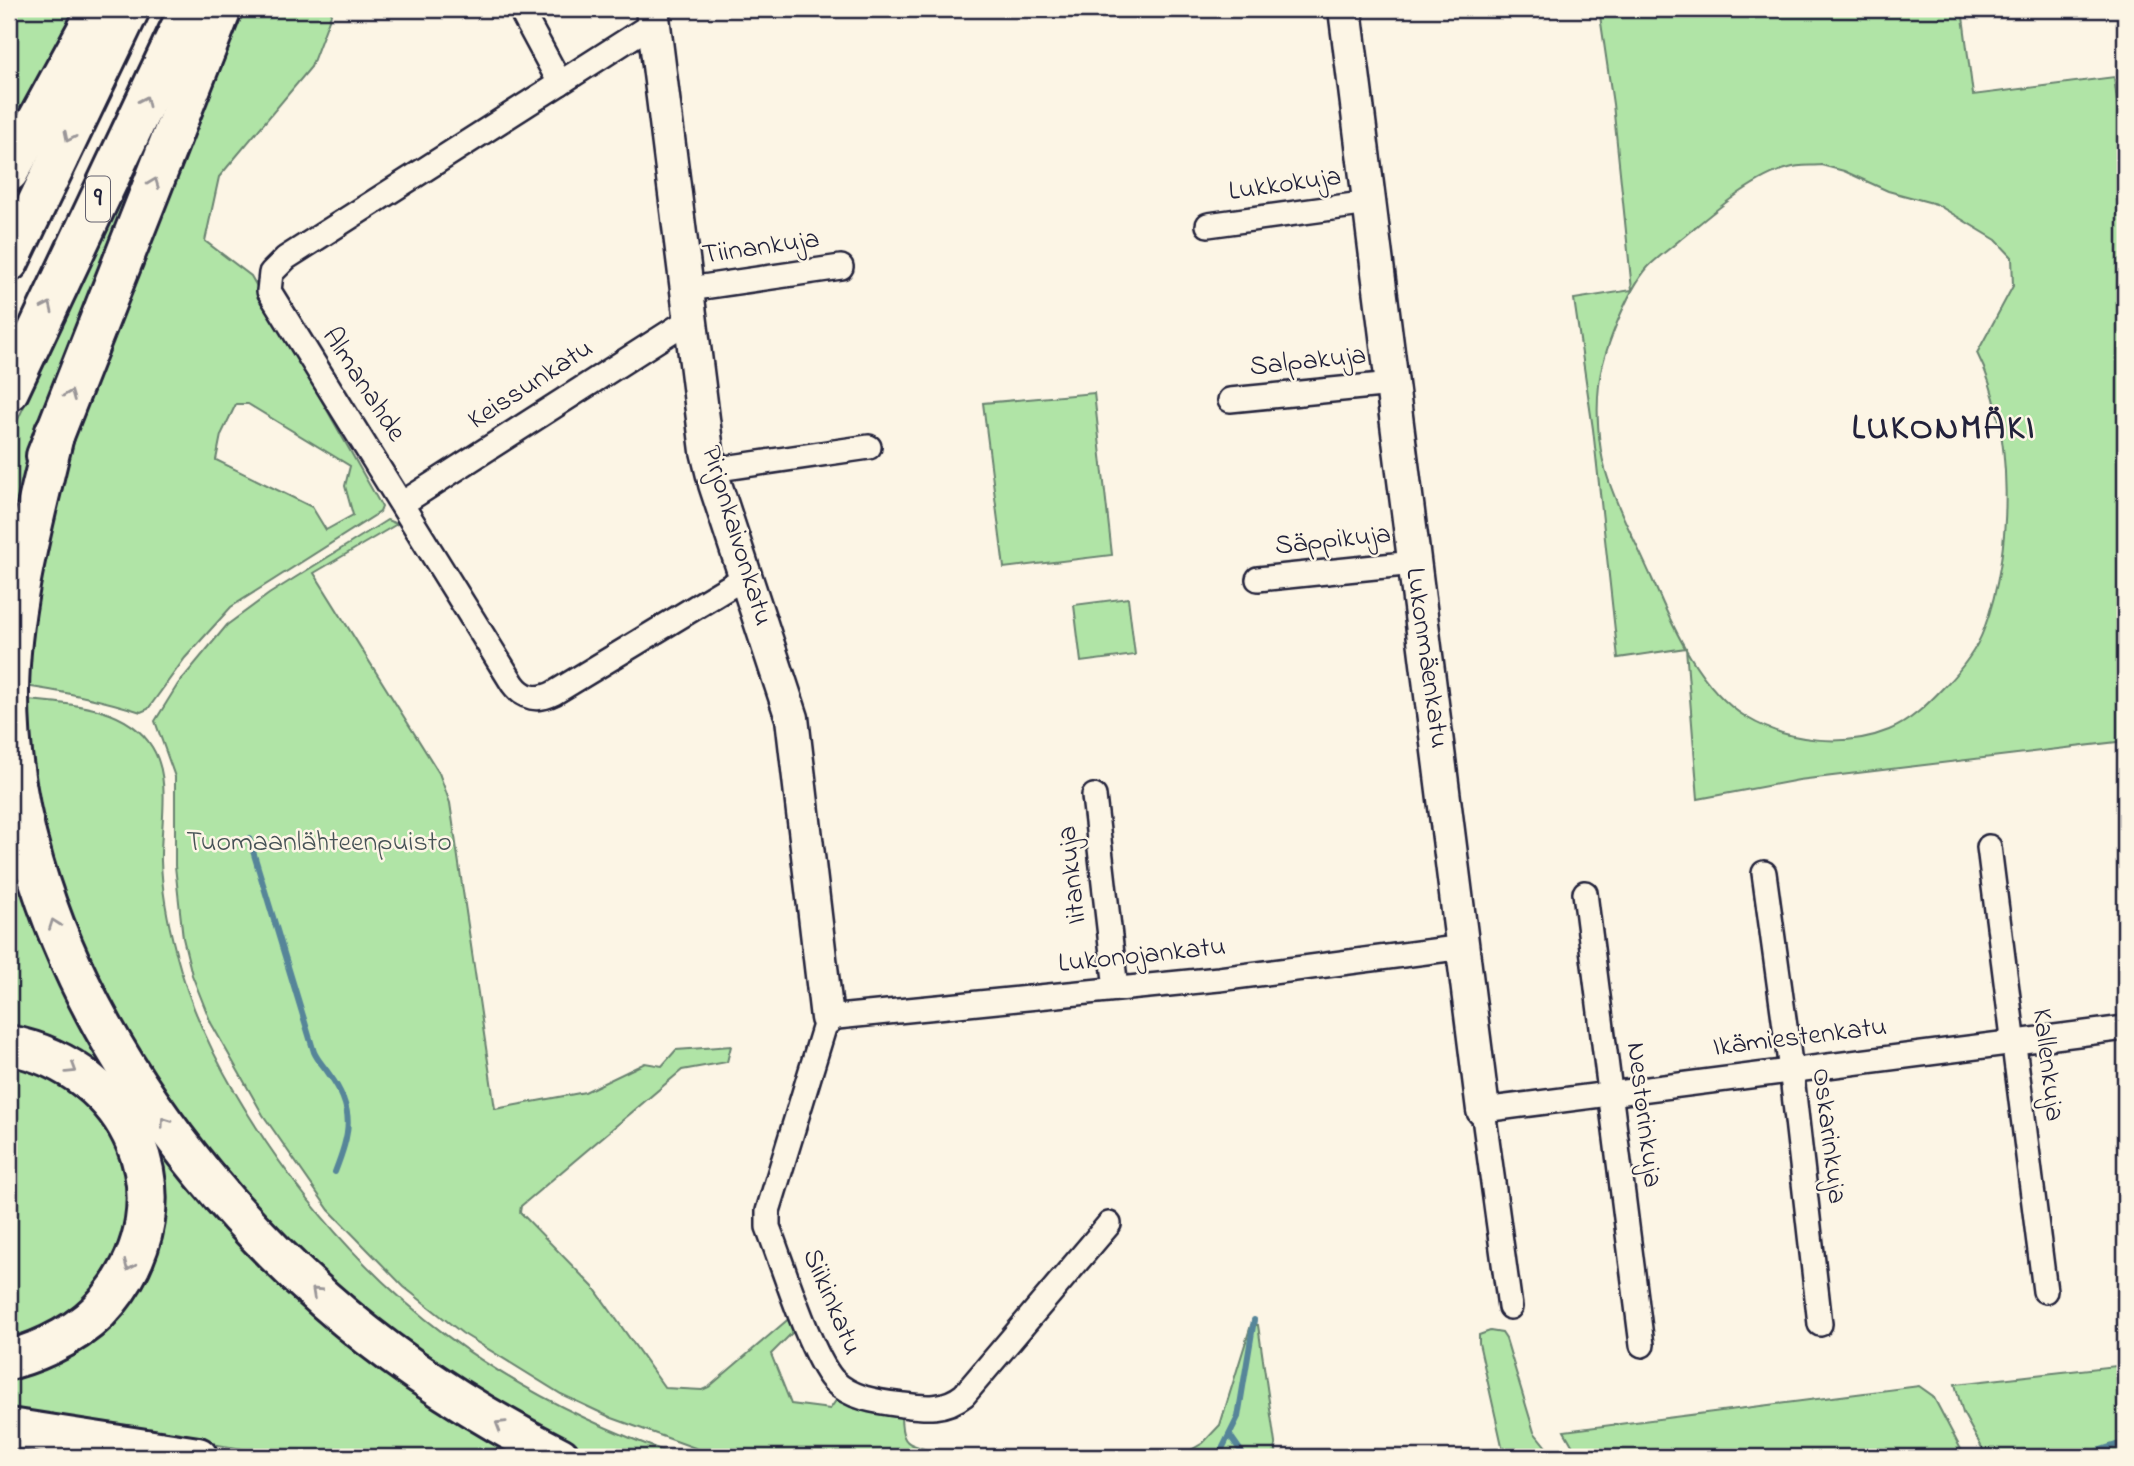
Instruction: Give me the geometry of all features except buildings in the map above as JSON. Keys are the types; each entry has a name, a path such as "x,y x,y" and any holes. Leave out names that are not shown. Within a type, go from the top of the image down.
{"highway":[{"path":"9,172 98,9"},
{"name":"9","path":"9,262 130,9"},
{"name":"9","path":"9,391 189,9"},
{"path":"9,549 222,9"},
{"path":"55,431 17,599 9,693 18,799 40,885 64,950 85,994 164,1123 264,1243 325,1301 384,1348 445,1392 560,1457"},
{"path":"9,1045 36,1051 66,1064 93,1083 114,1103 139,1150 145,1174 147,1206 133,1258 108,1302 89,1320 56,1342 9,1360"},
{"path":"9,1428 198,1457"}],"street":[{"name":"Lukonmäenkatu","path":"1345,9 1510,1307"},
{"path":"524,16 559,83"},
{"name":"Almanahde","path":"653,16 559,83 286,258 271,274 268,282 273,300 403,503 518,691 531,698 554,693 747,576"},
{"name":"Pirjonkaivonkatu","path":"653,16 711,470 792,718 827,1018"},
{"name":"Lukkokuja","path":"1208,225 1369,203"},
{"name":"Tiinankuja","path":"691,303 841,267"},
{"name":"Keissunkatu","path":"403,503 691,303"},
{"name":"Salpakuja","path":"1230,400 1392,384"},
{"path":"711,470 869,447"},
{"name":"Säppikuja","path":"1258,579 1414,563"},
{"name":"Iitankuja","path":"1094,796 1116,989"},
{"name":"Kallenkuja","path":"1989,847 2045,1291"},
{"name":"Oskarinkuja","path":"1764,873 1820,1324"},
{"name":"Nestorinkuja","path":"1584,893 1642,1345"},
{"name":"Lukonojankatu","path":"827,1018 1116,989 1464,947"},
{"name":"Siikinkatu","path":"827,1018 768,1211 768,1227 819,1355 832,1380 843,1388 878,1402 934,1408 953,1403 964,1395 1109,1224"},
{"name":"Ikämiestenkatu","path":"1483,1110 2125,1028"}],"green space":[{"path":"9,9 84,9 9,148"},
{"path":"228,9 333,9 311,67 219,177 205,241 251,276 382,507 380,512 231,607 185,658 148,709 141,712 80,696 18,685 50,500","holes":["236,404 248,404 350,466 345,486 353,515 326,530 312,507 216,460 221,435"]},
{"path":"1599,9 1962,9 1973,95 2114,77 2125,167 2125,741 1799,780 1698,799 1686,649 1715,691 1746,717 1779,732 1798,737 1835,740 1872,736 1905,722 1950,681 1977,645 1994,598 2005,528 2006,490 1998,417 1977,353 2013,286 2012,257 1996,240 1936,204 1888,191 1844,171 1821,165 1793,167 1761,179 1719,208 1648,267 1624,307 1605,357 1598,395 1599,438 1605,469 1615,497 1685,648 1618,658 1593,429 1574,299 1632,290 1613,104"},
{"path":"206,21 9,527 9,438"},
{"path":"1094,393 1112,555 1004,568 983,403"},
{"name":"Tuomaanlähteenpuisto","path":"387,520 397,524 314,573 439,773 450,803 495,1109 585,1092 645,1063 662,1066 676,1050 731,1046 727,1062 682,1070 521,1206 520,1212 594,1288 665,1388 702,1390 709,1387 792,1316 796,1329 771,1354 791,1404 830,1409 837,1399 853,1406 901,1414 907,1441 937,1457 720,1457 612,1418 561,1394 462,1333 404,1287 329,1210 263,1115 211,1023 192,975 183,938 175,866 175,777 155,721 178,684 227,625 269,594"},
{"path":"1128,598 1135,655 1081,662 1074,605"},
{"path":"17,699 91,708 109,714 126,722 152,747 162,773 164,802 161,861 166,907 176,953 192,1004 225,1075 266,1142 307,1198 350,1249 397,1294 446,1335 499,1371 555,1403 615,1432 680,1457 594,1457 571,1448 395,1340 265,1226 148,1076 57,906"},
{"path":"9,821 208,1192 543,1457 291,1457 9,1411 9,1374 91,1335 151,1147 9,1034"},
{"path":"9,1055 36,1061 121,1135 136,1220 95,1303 9,1351"},
{"path":"1251,1325 1258,1325 1277,1457 1179,1457 1203,1443 1220,1425"},
{"path":"1490,1331 1502,1333 1506,1339 1534,1432 1554,1457 1477,1457 1502,1454 1503,1450 1479,1343 1479,1335"},
{"path":"2125,1365 2125,1457 1987,1457 1963,1413 1955,1384"},
{"path":"1919,1386 1933,1396 1965,1457 1579,1457 1564,1431"}],"waterway":[{"path":"249,838 314,1052 338,1087 347,1111 347,1133 335,1172"},
{"path":"1218,1457 1238,1417 1254,1320"},
{"path":"1231,1437 1245,1457"},
{"path":"2079,1457 2125,1442"},
{"path":"1452,1457 1496,1451"}],"district":[{"name":"LUKONMÄKI","path":"1944,429"}]}
